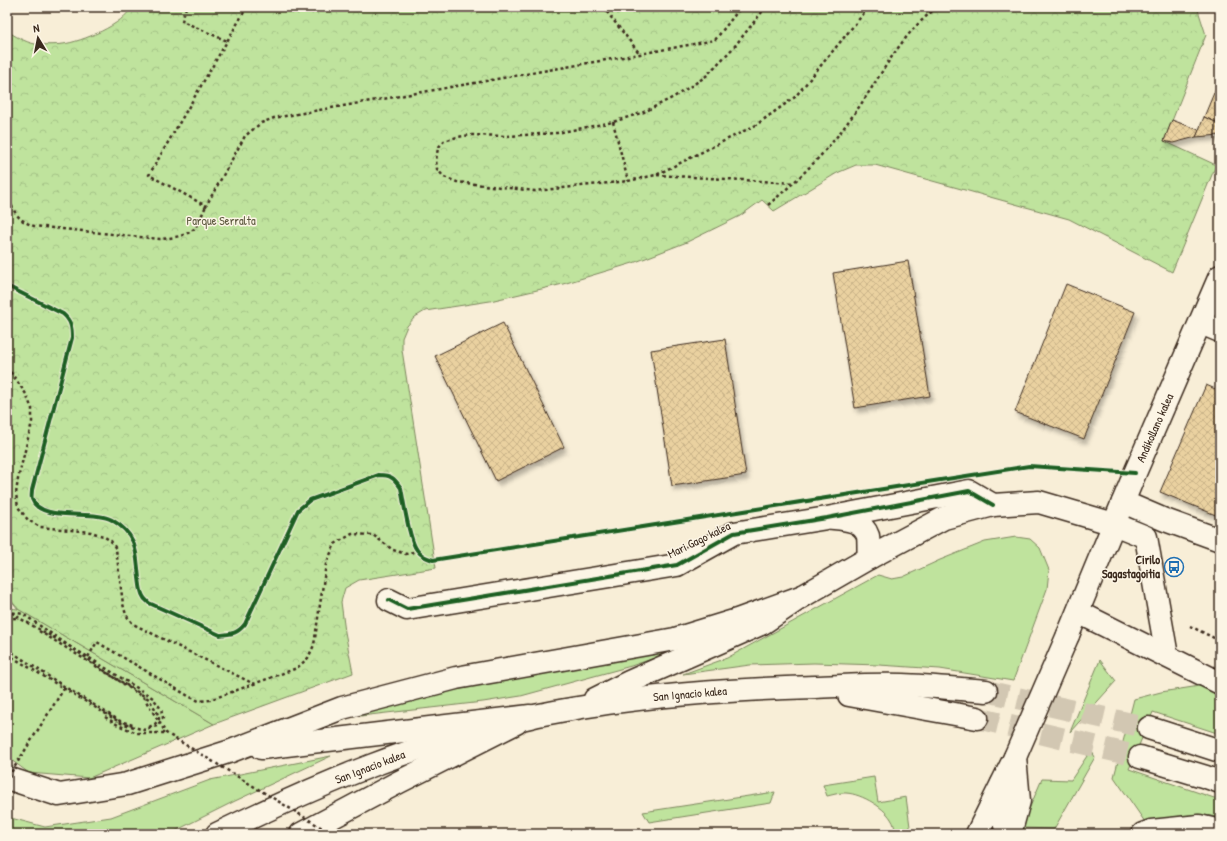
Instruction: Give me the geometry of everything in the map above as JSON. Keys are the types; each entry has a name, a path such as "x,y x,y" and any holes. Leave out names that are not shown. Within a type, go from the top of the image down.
{"main road":[{"name":"Andikollano kalea","path":"977,834 1015,757 1078,612 1123,502 1210,327 1220,276"},
{"name":"Mari Gago kalea","path":"389,600 407,609 677,565 734,533 827,518 969,491 993,505"},
{"path":"578,708 629,682 763,623 803,596 869,558 944,518 993,505 1039,502 1114,524 1146,537 1167,656"},
{"path":"1123,502 1165,520 1220,540"},
{"name":"Mari Gago kalea","path":"827,518 851,520 862,526 868,536 869,558"},
{"path":"7,778 59,795 127,784 231,751 342,708 456,678 676,640 803,596"},
{"path":"1078,612 1220,683"},
{"name":"San Ignacio kalea","path":"217,834 293,798 381,762 444,740 530,716 642,698 716,691 902,685 986,691"},
{"name":"San Ignacio kalea","path":"803,687 977,718"},
{"path":"231,751 530,716"},
{"path":"301,834 398,782 530,716"},
{"path":"1149,728 1220,751"},
{"name":"Andikollano kalea","path":"1009,834 1019,801 1015,757"},
{"path":"1140,757 1220,782"},
{"path":"1002,784 1001,813 1009,834"},
{"path":"1143,834 1151,831 1199,826 1220,831"}],"path":[{"path":"186,7 182,21 227,41"},
{"path":"206,206 149,175 247,7"},
{"path":"602,7 640,54"},
{"path":"7,194 16,215 24,222 34,226 160,239 178,237 194,229 245,136 261,123 274,118 715,40 741,7"},
{"path":"766,7 734,47 705,77 674,97 644,112 613,122 557,133 507,136 471,135 457,137 444,141 438,148 436,160 437,170 444,177 457,182 535,191 628,181 656,175 756,126 795,97 870,7"},
{"path":"768,205 795,183 817,161 849,121 892,55 914,28 938,7"},
{"path":"7,45 11,36"},
{"path":"613,122 628,181"},
{"path":"656,175 795,183"},
{"path":"7,231 10,200"},
{"path":"7,367 26,394 32,410 32,422 18,479 16,494 18,507 28,520 40,527 90,532 103,536 111,541 116,549 123,604 126,615 133,624 254,684"},
{"path":"88,657 97,642 190,697 199,701 210,700 297,668 308,658 314,646 326,564 335,544 352,534 373,535 393,550 406,554 417,550"},
{"path":"7,609 21,620 88,657 154,698 163,718 157,726 144,730 121,723 7,654"},
{"path":"7,613 23,614 144,698 166,733 332,834"},
{"path":"7,619 16,618 149,699 157,712 159,719 155,724 144,729 120,721 7,649"},
{"path":"1185,623 1220,641"},
{"path":"7,783 12,771 65,687"},
{"path":"105,717 118,725 137,733 166,733"}],"green space":[{"name":"Parque Serralta","path":"131,7 1197,7 1206,35 1164,141 1216,165 1172,272 1069,219 875,165 856,165 837,173 774,211 762,200 740,216 687,242 633,263 563,284 490,301 425,311 415,317 407,326 402,338 402,350 436,568 359,580 345,588 341,602 353,673 214,724 18,609 7,595 7,31 17,37 35,44 57,45 71,43 112,26 127,13"},
{"path":"1016,537 1030,539 1040,548 1049,570 1047,589 1013,681 940,669 814,663 750,665 683,674 727,658 878,575 892,579 903,577 985,542"},
{"path":"7,608 18,609 214,724 89,778 29,773 7,757"},
{"path":"708,640 631,666 521,696 483,702 343,718 419,698 497,681"},
{"path":"1100,660 1116,681 1070,732"},
{"path":"1206,685 1220,692 1220,734 1153,712 1129,769 1220,800 1220,818 1192,815 1145,822 1114,777 1134,699 1161,692"},
{"path":"1091,750 1095,757 1054,829 1021,828 1042,779 1071,780"},
{"path":"331,756 169,834 7,834 7,817 45,827 111,817 210,780"},
{"path":"874,777 878,802 906,797 911,834 896,834 893,822 887,814 863,797 849,793 839,793 827,796 823,785"},
{"path":"775,792 771,803 649,822 643,812"}],"building":[{"path":"1216,88 1220,90 1220,124 1204,117"},
{"path":"1204,117 1220,124 1220,135 1196,137"},
{"path":"1172,120 1199,130 1196,137 1173,143 1164,141"},
{"path":"908,261 930,396 855,408 833,273"},
{"path":"1066,284 1135,312 1084,439 1015,412"},
{"path":"503,323 564,447 496,481 435,356"},
{"path":"725,339 746,475 672,486 651,350"},
{"path":"1206,385 1220,391 1220,512 1218,516 1160,492"}],"tunnel":[{"path":"986,691 1149,728"},
{"path":"977,718 1140,757"}],"cycle path":[{"path":"7,286 63,314 69,322 72,331 72,338 32,490 32,499 37,506 45,511 104,517 121,526 127,532 134,545 141,590 145,599 149,603 220,635 234,633 245,624 298,510 310,500 379,475 392,478 401,488 407,521 414,545 420,554 433,560 1029,466 1135,473"},
{"path":"389,600 407,609 677,565 734,533 827,518 969,491 993,505"}],"place":[{"name":"Cirilo Sagastagoitia","path":"1174,567"}]}
